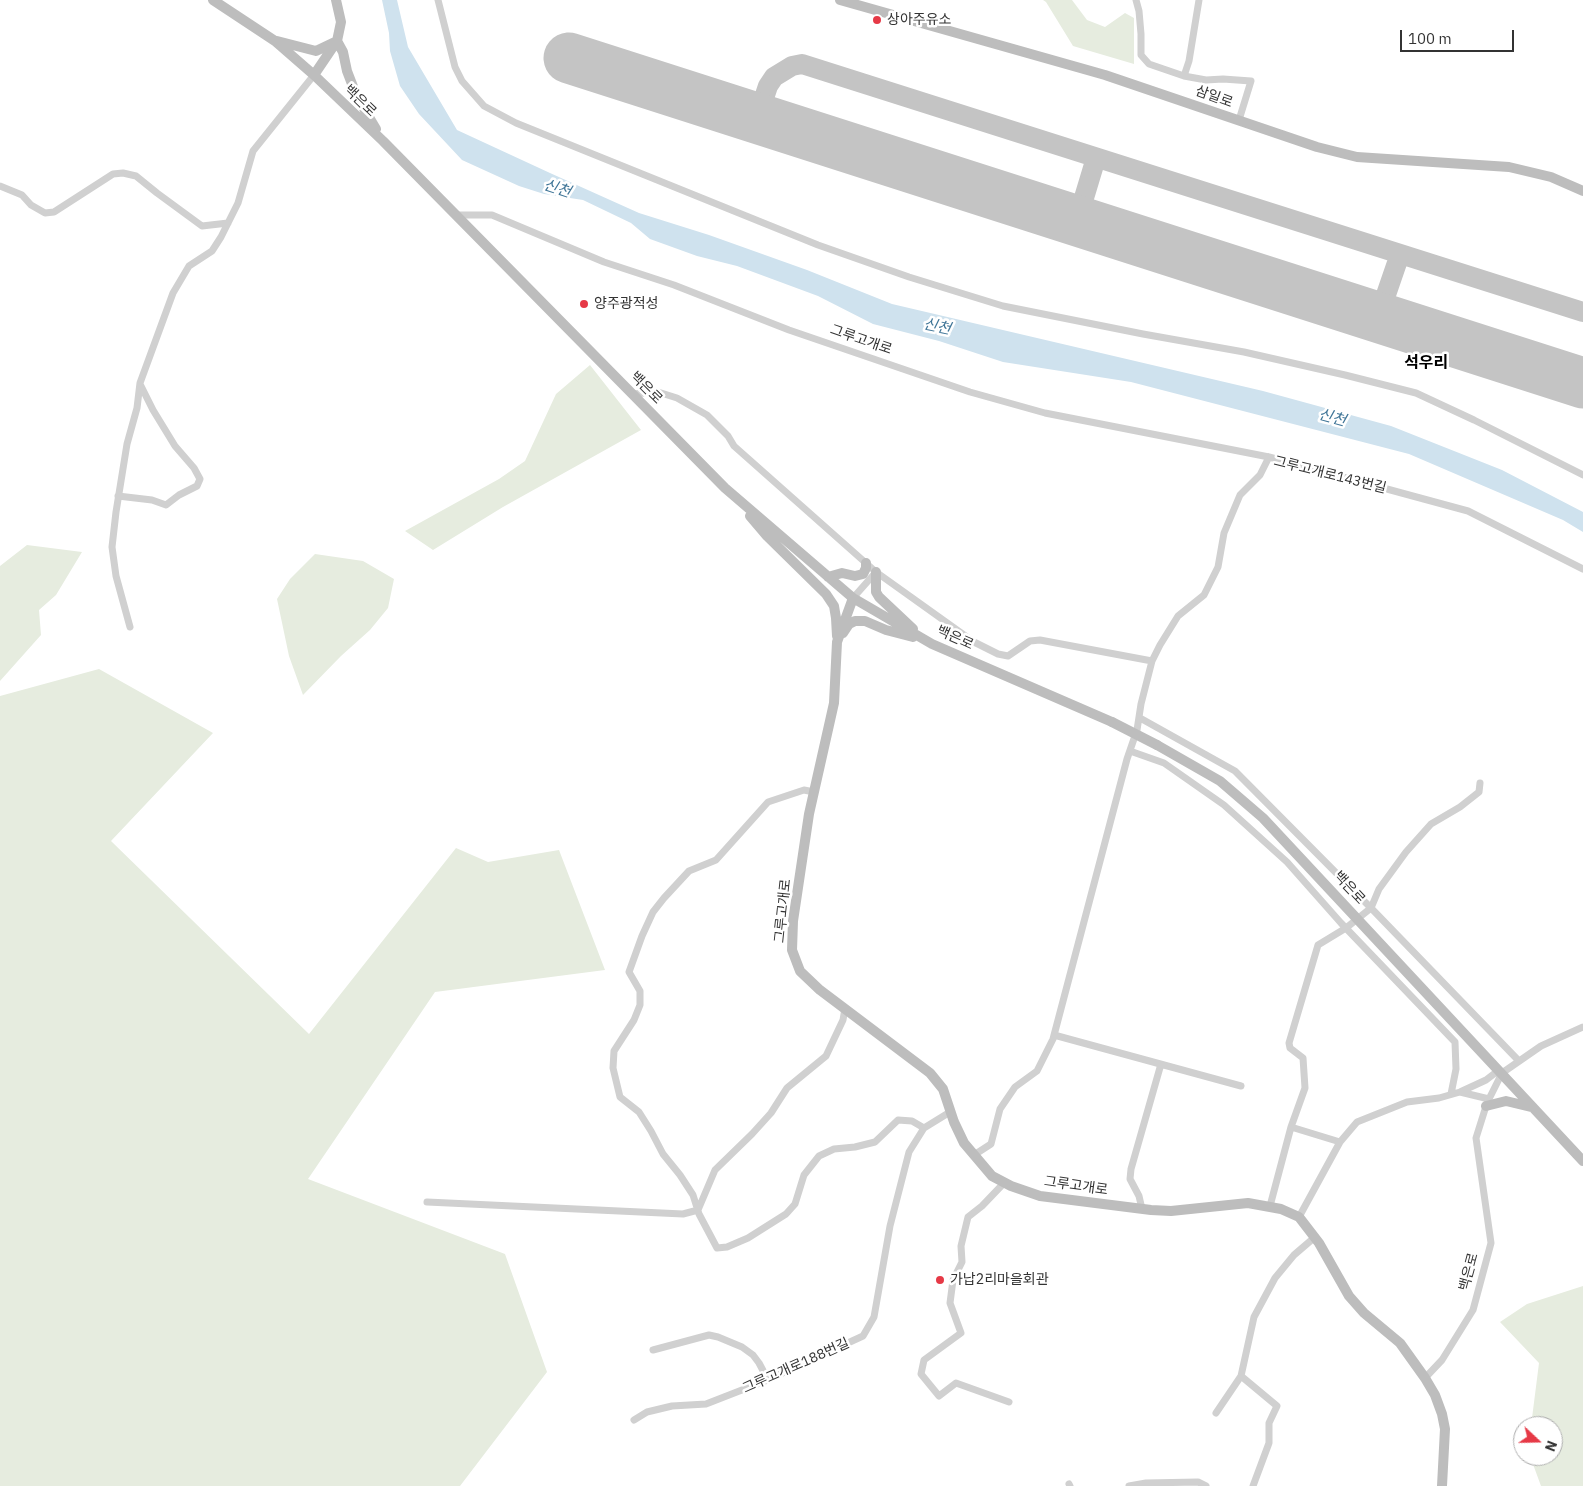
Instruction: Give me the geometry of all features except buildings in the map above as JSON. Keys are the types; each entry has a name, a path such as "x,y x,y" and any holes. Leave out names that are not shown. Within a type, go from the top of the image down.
{"main road":[{"name":"백은로","path":"213,0 275,41 314,75 383,141 725,488 853,598 925,640 1133,732 1220,782 1263,818 1583,1161"},
{"path":"314,75 337,41 341,22 336,0"},
{"name":"삼일로","path":"840,0 1104,74 1317,147 1358,157 1509,167 1551,177 1583,191"},
{"path":"275,41 316,51 337,41"},
{"path":"337,41 343,52 347,71 357,96 383,141"},
{"path":"725,488 767,536 826,594 834,606 837,642"},
{"path":"828,577 842,573 855,576 862,574 866,568 866,563"},
{"path":"876,572 876,592 879,597 925,640"},
{"name":"그루고개로","path":"853,598 837,642 834,703 809,814 793,921 792,950 800,971 820,990 930,1073 943,1089 950,1112 964,1143 992,1176 1004,1183 1040,1196 1142,1208 1171,1211 1248,1204 1270,1206 1299,1217"},
{"path":"837,642 849,624 855,621 865,622 886,630 925,640"},
{"path":"1487,1103 1506,1101 1533,1108"},
{"path":"1299,1217 1315,1237 1350,1296 1364,1313 1400,1343 1426,1378 1440,1407 1445,1429 1442,1486"}],"street":[{"path":"438,0 455,67 462,81 484,106 516,123 818,245 909,277 1003,306 1244,352 1345,374 1416,393 1583,475"},
{"path":"1136,0 1141,34 1141,55 1149,64 1184,76 1206,80 1251,81 1239,120"},
{"path":"1184,76 1189,61 1199,0"},
{"path":"130,627 113,564 112,547 118,496 127,444 137,408 140,383 173,293 189,266 212,250 238,203 254,151 314,75"},
{"path":"0,186 22,195 32,205 46,213 54,212 113,174 123,173 136,176 202,226 228,223"},
{"name":"그루고개로","path":"456,215 492,215 604,262 674,285 789,330 970,392 1054,415 1269,458"},
{"path":"118,496 152,500 166,505 179,495 197,486 200,479 157,418 140,383"},
{"path":"632,394 658,392 677,398 707,415 728,436 734,446 876,572 974,642 998,654 1008,656 1030,641 1040,640 1152,662"},
{"name":"그루고개로143번길","path":"974,1155 991,1144 1000,1109 1015,1087 1037,1071 1054,1035 1137,730 1141,704 1152,662 1178,616 1204,595 1218,567 1224,533 1240,494 1260,475 1269,458 1468,511 1583,569"},
{"path":"853,598 876,572"},
{"path":"1140,718 1235,772 1371,908 1519,1061"},
{"path":"1130,751 1164,763 1224,805 1287,862 1346,928 1455,1042 1456,1068 1451,1094"},
{"path":"1270,1206 1291,1127 1305,1088 1303,1058 1290,1048 1289,1043 1318,945 1346,928 1371,908 1379,889 1418,838 1431,824 1460,807 1479,792 1480,784"},
{"path":"814,792 804,790 768,802 716,860 689,871 653,912 629,972 640,991 640,1005 634,1020 614,1051 612,1068 620,1097 639,1112 663,1154 693,1195 698,1210 717,1248 727,1247 748,1238 786,1214 795,1204 804,1175 818,1156 834,1149 855,1147 875,1142 898,1120 912,1121 924,1128"},
{"path":"698,1210 715,1170 771,1113 787,1088 826,1056 843,1020 845,1008"},
{"path":"1299,1217 1340,1142 1357,1122 1407,1102 1439,1098 1460,1092 1486,1080 1541,1046 1583,1026"},
{"path":"1054,1035 1241,1086"},
{"path":"1142,1208 1139,1196 1130,1179 1131,1169 1161,1064"},
{"name":"백은로","path":"1426,1378 1442,1360 1473,1310 1491,1243 1476,1138 1487,1103 1500,1072"},
{"path":"1460,1092 1487,1103"},
{"name":"그루고개로188번길","path":"634,1420 647,1412 672,1406 706,1404 768,1380 864,1336 874,1317 890,1226 909,1152 924,1128 950,1112"},
{"path":"1291,1127 1340,1142"},
{"path":"1004,1183 982,1206 968,1217 961,1246 962,1262 953,1280 950,1303 960,1333 924,1360 921,1374 939,1396 956,1384 1009,1402"},
{"path":"427,1202 683,1214 698,1210"},
{"path":"1216,1412 1241,1376 1254,1317 1270,1286 1294,1256 1315,1237"},
{"path":"653,1350 709,1335 718,1337 742,1347 753,1355 768,1380"},
{"path":"1241,1376 1278,1406 1269,1423 1269,1443 1260,1462 1253,1486"},
{"path":"1130,1486 1146,1483 1198,1482 1206,1486"}],"shaded area":[{"path":"1043,0 1072,0 1087,20 1105,27 1125,13 1134,18 1134,64 1073,46"},
{"path":"590,365 641,430 503,507 433,550 405,531 499,479 525,461 556,394"},
{"path":"27,545 82,552 56,595 39,610 41,635 0,681 0,566"},
{"path":"315,554 363,561 394,579 388,608 370,630 341,656 303,695 289,656 277,599 290,579"},
{"path":"99,669 213,733 111,841 309,1034 456,848 488,862 559,850 605,970 435,992 308,1179 505,1254 547,1372 460,1486 0,1486 0,696"},
{"path":"1583,1286 1583,1486 1541,1486 1534,1466 1563,1466 1563,1416 1532,1416 1539,1363 1500,1322 1527,1304"}],"water":[{"name":"신천","path":"382,0 397,0 408,47 457,130 639,213 709,235 807,270 892,304 1263,391 1391,426 1502,470 1583,512 1583,532 1563,520 1409,454 1131,382 1003,362 939,341 873,324 818,296 737,266 697,256 650,239 631,223 583,200 544,194 519,186 462,160 419,114 400,86 390,51 389,33"}],"taxiway":[{"path":"757,119 768,86 774,77 792,66 802,64 1583,312"},
{"path":"1077,221 1096,158"},
{"path":"1378,318 1400,254"}],"runway":[{"path":"569,58 1583,383"}],"place":[{"name":"상아주유소","path":"877,20"},
{"name":"양주광적성","path":"584,304"},
{"name":"가납2리마을회관","path":"940,1280"}],"district":[{"name":"석우리","path":"1426,363"}]}
